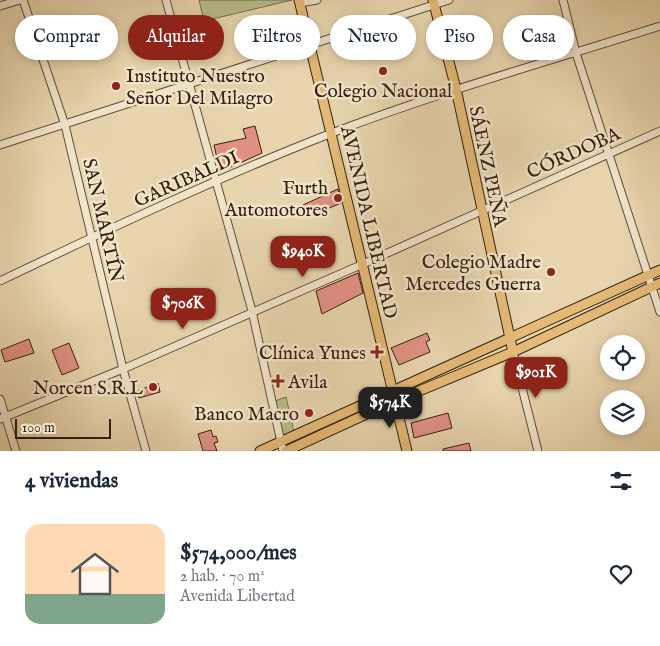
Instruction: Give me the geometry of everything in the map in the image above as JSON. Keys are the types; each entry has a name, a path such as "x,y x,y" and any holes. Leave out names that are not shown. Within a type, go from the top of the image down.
{"main road":[{"name":"AVENIDA LIBERTAD","path":"300,2 303,15"},
{"name":"SÁENZ PEÑA","path":"434,2 456,89 513,352"},
{"name":"AVENIDA LIBERTAD","path":"315,60 407,451"},
{"path":"260,451 660,270"},
{"path":"285,451 396,401 513,352 656,284"}],"street":[{"path":"0,6 21,0"},
{"name":"SAN MARTÍN","path":"21,0 65,125 123,369 146,451"},
{"path":"166,0 252,311 281,442 285,451"},
{"path":"300,2 317,0"},
{"path":"320,41 434,2 449,0"},
{"path":"563,0 576,53 648,276 656,284 660,312"},
{"name":"GARIBALDI","path":"0,282 217,181 333,133 456,89 660,26"},
{"path":"0,145 264,60"},
{"name":"CÓRDOBA","path":"3,418 123,369 660,131"},
{"path":"513,352 538,451"},
{"path":"0,399 3,418 16,451"}],"green space":[{"path":"199,0 292,0 224,16 203,15"},
{"path":"286,397 294,432 281,437 272,402"}],"building":[{"path":"255,126 262,153 220,172 214,145 246,138 243,129"},
{"path":"338,189 341,203 308,217 303,205"},
{"path":"358,273 363,293 322,314 316,291"},
{"path":"427,333 430,340 426,342 430,352 399,365 391,348"},
{"path":"29,339 34,353 5,362 1,350"},
{"path":"69,343 79,368 62,375 52,350"},
{"name":"Norcen S.R.L","path":"158,383 160,392 139,398 137,391"},
{"path":"448,413 452,428 414,438 411,423"},
{"path":"211,430 213,437 216,436 218,442 214,443 217,451 203,451 198,434"},
{"path":"469,443 471,451 443,451 443,449"}],"place":[{"name":"Colegio Nacional","path":"383,71"},
{"name":"Instituto Nuestro Señor Del Milagro","path":"116,86"},
{"name":"Furth Automotores","path":"338,198"},
{"name":"Colegio Madre Mercedes Guerra","path":"551,272"},
{"name":"Clínica Yunes","path":"377,352"},
{"name":"Avila","path":"278,381"},
{"name":"Norcen S.R.L","path":"153,387"},
{"name":"Banco Macro","path":"309,413"}]}
